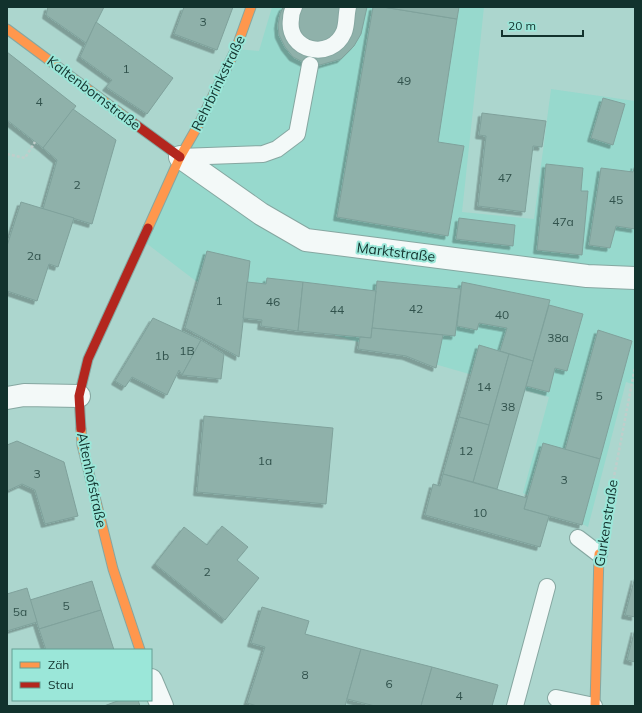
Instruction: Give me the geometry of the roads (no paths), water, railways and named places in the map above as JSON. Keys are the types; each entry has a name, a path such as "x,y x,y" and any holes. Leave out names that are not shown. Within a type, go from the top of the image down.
{"street":[{"name":"Rehrbrinkstraße","path":"180,157 200,122 236,49 252,7"},
{"name":"Kaltenbornstraße","path":"7,29 180,157"},
{"name":"Marktstraße","path":"180,157 261,214 306,240 587,276 635,278"},
{"name":"Altenhofstraße","path":"140,649 113,569 82,445 79,396 88,359 180,157"},
{"path":"7,398 24,395 79,396"},
{"name":"Gurkenstraße","path":"594,706 599,554"},
{"path":"152,682 162,706"}],"lane":[{"path":"294,7 289,26 293,37 304,47 321,50 334,45 344,32 348,7"},
{"path":"180,157 263,154 277,149 297,134 310,65"},
{"path":"578,538 599,554"},
{"path":"515,706 547,587"},
{"path":"556,698 594,706"}]}
